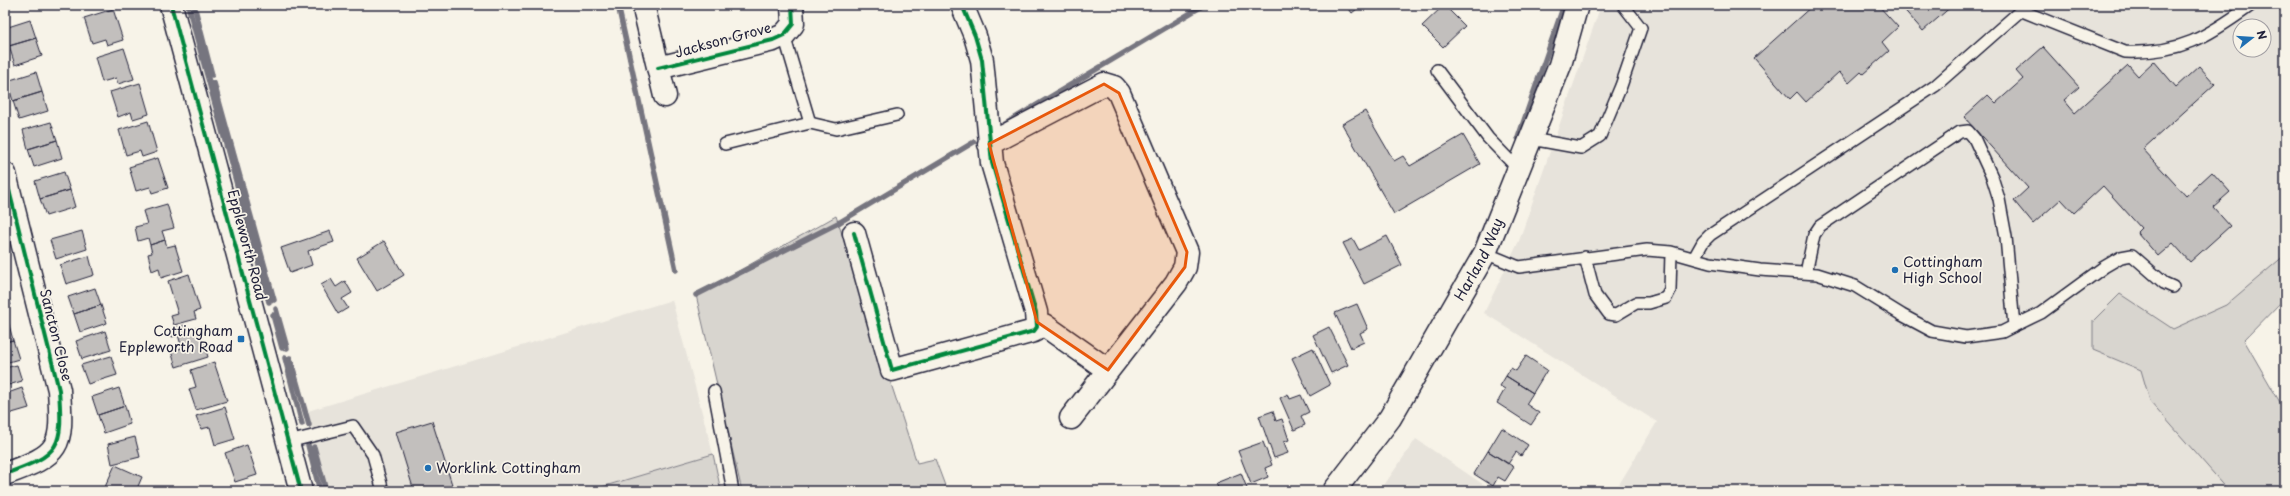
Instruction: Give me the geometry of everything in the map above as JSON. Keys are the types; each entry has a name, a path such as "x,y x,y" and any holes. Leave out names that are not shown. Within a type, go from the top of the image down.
{"street":[{"name":"Eppleworth Road","path":"171,5 301,491"},
{"name":"Jackson Grove","path":"658,68 773,40 784,35 793,24 792,5"},
{"path":"854,233 892,370 1034,331 1037,322 1036,312 992,163 982,60 975,36 962,5"},
{"name":"Harland Way","path":"1334,491 1390,418 1485,253 1560,65 1577,5"},
{"name":"Jackson Grove","path":"644,13 665,96"},
{"path":"989,144 1104,84 1114,87 1120,93 1187,252 1185,267 1176,283 1071,418"},
{"name":"Sancton Close","path":"5,174 59,390 62,426 54,449 36,463 5,474"},
{"path":"1037,322 1044,325 1108,370"}],"lane":[{"path":"1531,140 1581,148 1600,136 1621,86 1641,28 1623,5"},
{"path":"1694,258 1703,242 1710,235 1935,86 2024,8 2125,52 2142,53 2162,51 2199,40 2250,6"},
{"path":"784,35 810,123"},
{"path":"1436,70 1488,138 1519,170"},
{"path":"725,144 810,123 836,129 897,115"},
{"path":"1806,273 1814,235 1820,226 1960,132 1968,132 1974,138 1992,177 1999,199 2006,237 2014,326"},
{"path":"1485,253 1519,267 1585,257 1647,250 1670,252 1760,270 1817,274 1855,286 1932,331 1966,337 2002,332 2041,313 2104,267 2126,255 2132,255 2164,283 2173,287"},
{"path":"1585,257 1595,294 1609,314 1616,315 1629,306 1666,298 1670,290 1670,252"},
{"path":"714,391 733,491"},
{"path":"288,442 353,426 373,455 383,491"}],"highlighted area":[{"path":"1104,84 1119,93 1187,252 1185,267 1108,370 1037,322 989,144"}],"shaded area":[{"name":"Cottingham High School","path":"1601,5 2285,5 2285,298 2187,400 2281,491 1615,491 1657,422 1484,313 1519,241"},
{"path":"836,216 917,463 935,459 947,491 742,491 696,295"},
{"path":"2285,255 2285,298 2244,340 2285,411 2285,491 2229,491 2150,401 2141,370 2093,350 2093,321 2120,294 2173,329 2226,305"},
{"path":"672,300 713,454 588,491 327,491 308,411"},
{"path":"1416,439 1493,491 1380,491"},
{"path":"713,454 721,491 588,491"}],"building":[{"path":"1346,5 1362,5 1352,13"},
{"path":"1444,5 1465,26 1443,47 1422,26"},
{"path":"1813,5 1878,5 1898,27 1882,42 1889,51 1863,74 1861,72 1849,83 1839,72 1806,102 1797,92 1790,99 1754,58"},
{"path":"1900,5 1953,5 1923,31"},
{"path":"113,9 123,40 107,45 105,39 92,43 84,18"},
{"path":"30,20 36,38 9,46 5,28"},
{"path":"36,38 42,56 15,65 9,46"},
{"path":"2043,47 2079,87 2064,100 2075,113 2128,65 2138,76 2154,61 2176,87 2199,66 2215,84 2143,149 2186,196 2212,172 2230,192 2213,207 2230,226 2190,262 2173,243 2158,256 2137,232 2141,228 2103,186 2074,213 2061,199 2033,224 2014,201 2028,188 1964,117 1988,95 1996,103 2023,79 2016,71"},
{"path":"124,48 134,79 118,84 116,78 102,82 95,57"},
{"path":"36,72 42,92 13,101 7,81"},
{"path":"140,83 149,114 133,119 131,112 118,117 110,92"},
{"path":"42,92 48,111 19,120 13,101"},
{"path":"1365,111 1394,161 1403,156 1410,166 1463,135 1480,164 1394,214 1342,124"},
{"path":"148,121 157,152 142,157 140,151 126,155 119,130"},
{"path":"51,122 57,140 28,149 23,130"},
{"path":"57,140 62,158 34,167 28,149"},
{"path":"158,158 168,188 152,193 150,187 136,191 129,167"},
{"path":"64,172 70,190 40,199 35,181"},
{"path":"70,190 75,207 46,216 40,199"},
{"path":"167,204 174,228 162,231 165,240 150,245 148,238 138,241 135,227 147,224 143,211"},
{"path":"82,231 87,249 56,259 50,240"},
{"path":"330,231 334,242 308,251 312,265 290,273 281,248"},
{"path":"1387,236 1402,265 1364,284 1343,243 1353,239 1359,250"},
{"path":"165,240 167,247 175,245 183,271 161,278 159,268 152,271 148,254 152,253 150,245"},
{"path":"384,241 404,275 377,291 357,258"},
{"path":"89,256 94,275 66,284 60,265"},
{"path":"189,274 200,310 194,312 196,319 174,325 171,316 178,314 168,281"},
{"path":"331,279 336,287 345,281 352,293 342,299 348,308 338,314 321,285"},
{"path":"5,287 11,305 5,307"},
{"path":"95,288 101,305 74,314 68,297"},
{"path":"1357,304 1368,329 1360,333 1364,342 1351,348 1335,313"},
{"path":"101,305 107,323 80,332 74,314"},
{"path":"8,321 13,340 5,342 5,322"},
{"path":"185,325 186,331 199,327 208,357 176,367 171,351 182,348 178,335 172,337 170,330"},
{"path":"1329,327 1348,365 1331,373 1313,335"},
{"path":"105,331 111,350 82,359 76,341"},
{"path":"13,340 19,359 5,363 5,342"},
{"path":"1313,348 1330,385 1310,396 1292,358"},
{"path":"111,356 117,375 88,384 81,365"},
{"path":"1526,356 1547,370 1533,393 1506,376 1511,368 1516,371"},
{"path":"214,362 227,401 196,410 189,389 196,387 191,370"},
{"path":"17,365 22,381 5,386 5,368"},
{"path":"1506,376 1533,393 1526,404 1539,413 1531,425 1497,403 1505,389 1500,386"},
{"path":"22,388 29,408 5,415 5,394"},
{"path":"119,388 125,406 98,415 92,397"},
{"path":"1288,394 1290,399 1301,395 1309,412 1301,416 1305,425 1294,430 1280,398"},
{"path":"125,406 130,424 104,433 98,415"},
{"path":"225,407 235,439 215,445 210,427 201,429 196,416"},
{"path":"1273,411 1276,421 1282,419 1289,440 1284,442 1288,453 1274,458 1259,416"},
{"path":"432,421 454,491 414,491 396,432"},
{"path":"1502,428 1528,445 1521,456 1516,452 1508,464 1488,451"},
{"path":"135,437 140,457 112,464 108,444"},
{"path":"1263,442 1272,465 1265,468 1268,477 1251,484 1238,451"},
{"path":"247,445 257,475 235,482 225,453"},
{"path":"1488,451 1514,467 1505,481 1498,477 1493,486 1474,474"},
{"path":"115,465 142,477 136,491 114,491 105,487"},
{"path":"1241,473 1248,491 1219,491 1216,483"}],"waterway":[{"path":"188,5 269,302"},
{"path":"194,5 212,75"},
{"path":"618,5 676,270"},
{"path":"1005,124 1204,5"},
{"path":"1518,138 1564,5"},
{"path":"214,83 274,300"},
{"path":"696,295 840,222 974,142"},
{"path":"276,309 287,348"},
{"path":"273,315 282,348"},
{"path":"285,358 302,424"},
{"path":"290,358 309,425"},
{"path":"308,445 320,491"},
{"path":"314,447 326,491"}],"cycle path":[{"path":"171,5 301,491"},
{"path":"658,68 773,40 784,35 793,24 792,5"},
{"path":"854,233 892,370 1034,331 1037,327 1036,312 992,163 982,60 975,36 962,5"},
{"path":"5,174 59,390 60,409 58,437 48,454 38,461 5,474"}],"place":[{"name":"Cottingham High School","path":"1895,270"},
{"name":"Cottingham Eppleworth Road","path":"241,339"},
{"name":"Worklink Cottingham","path":"428,468"}]}
